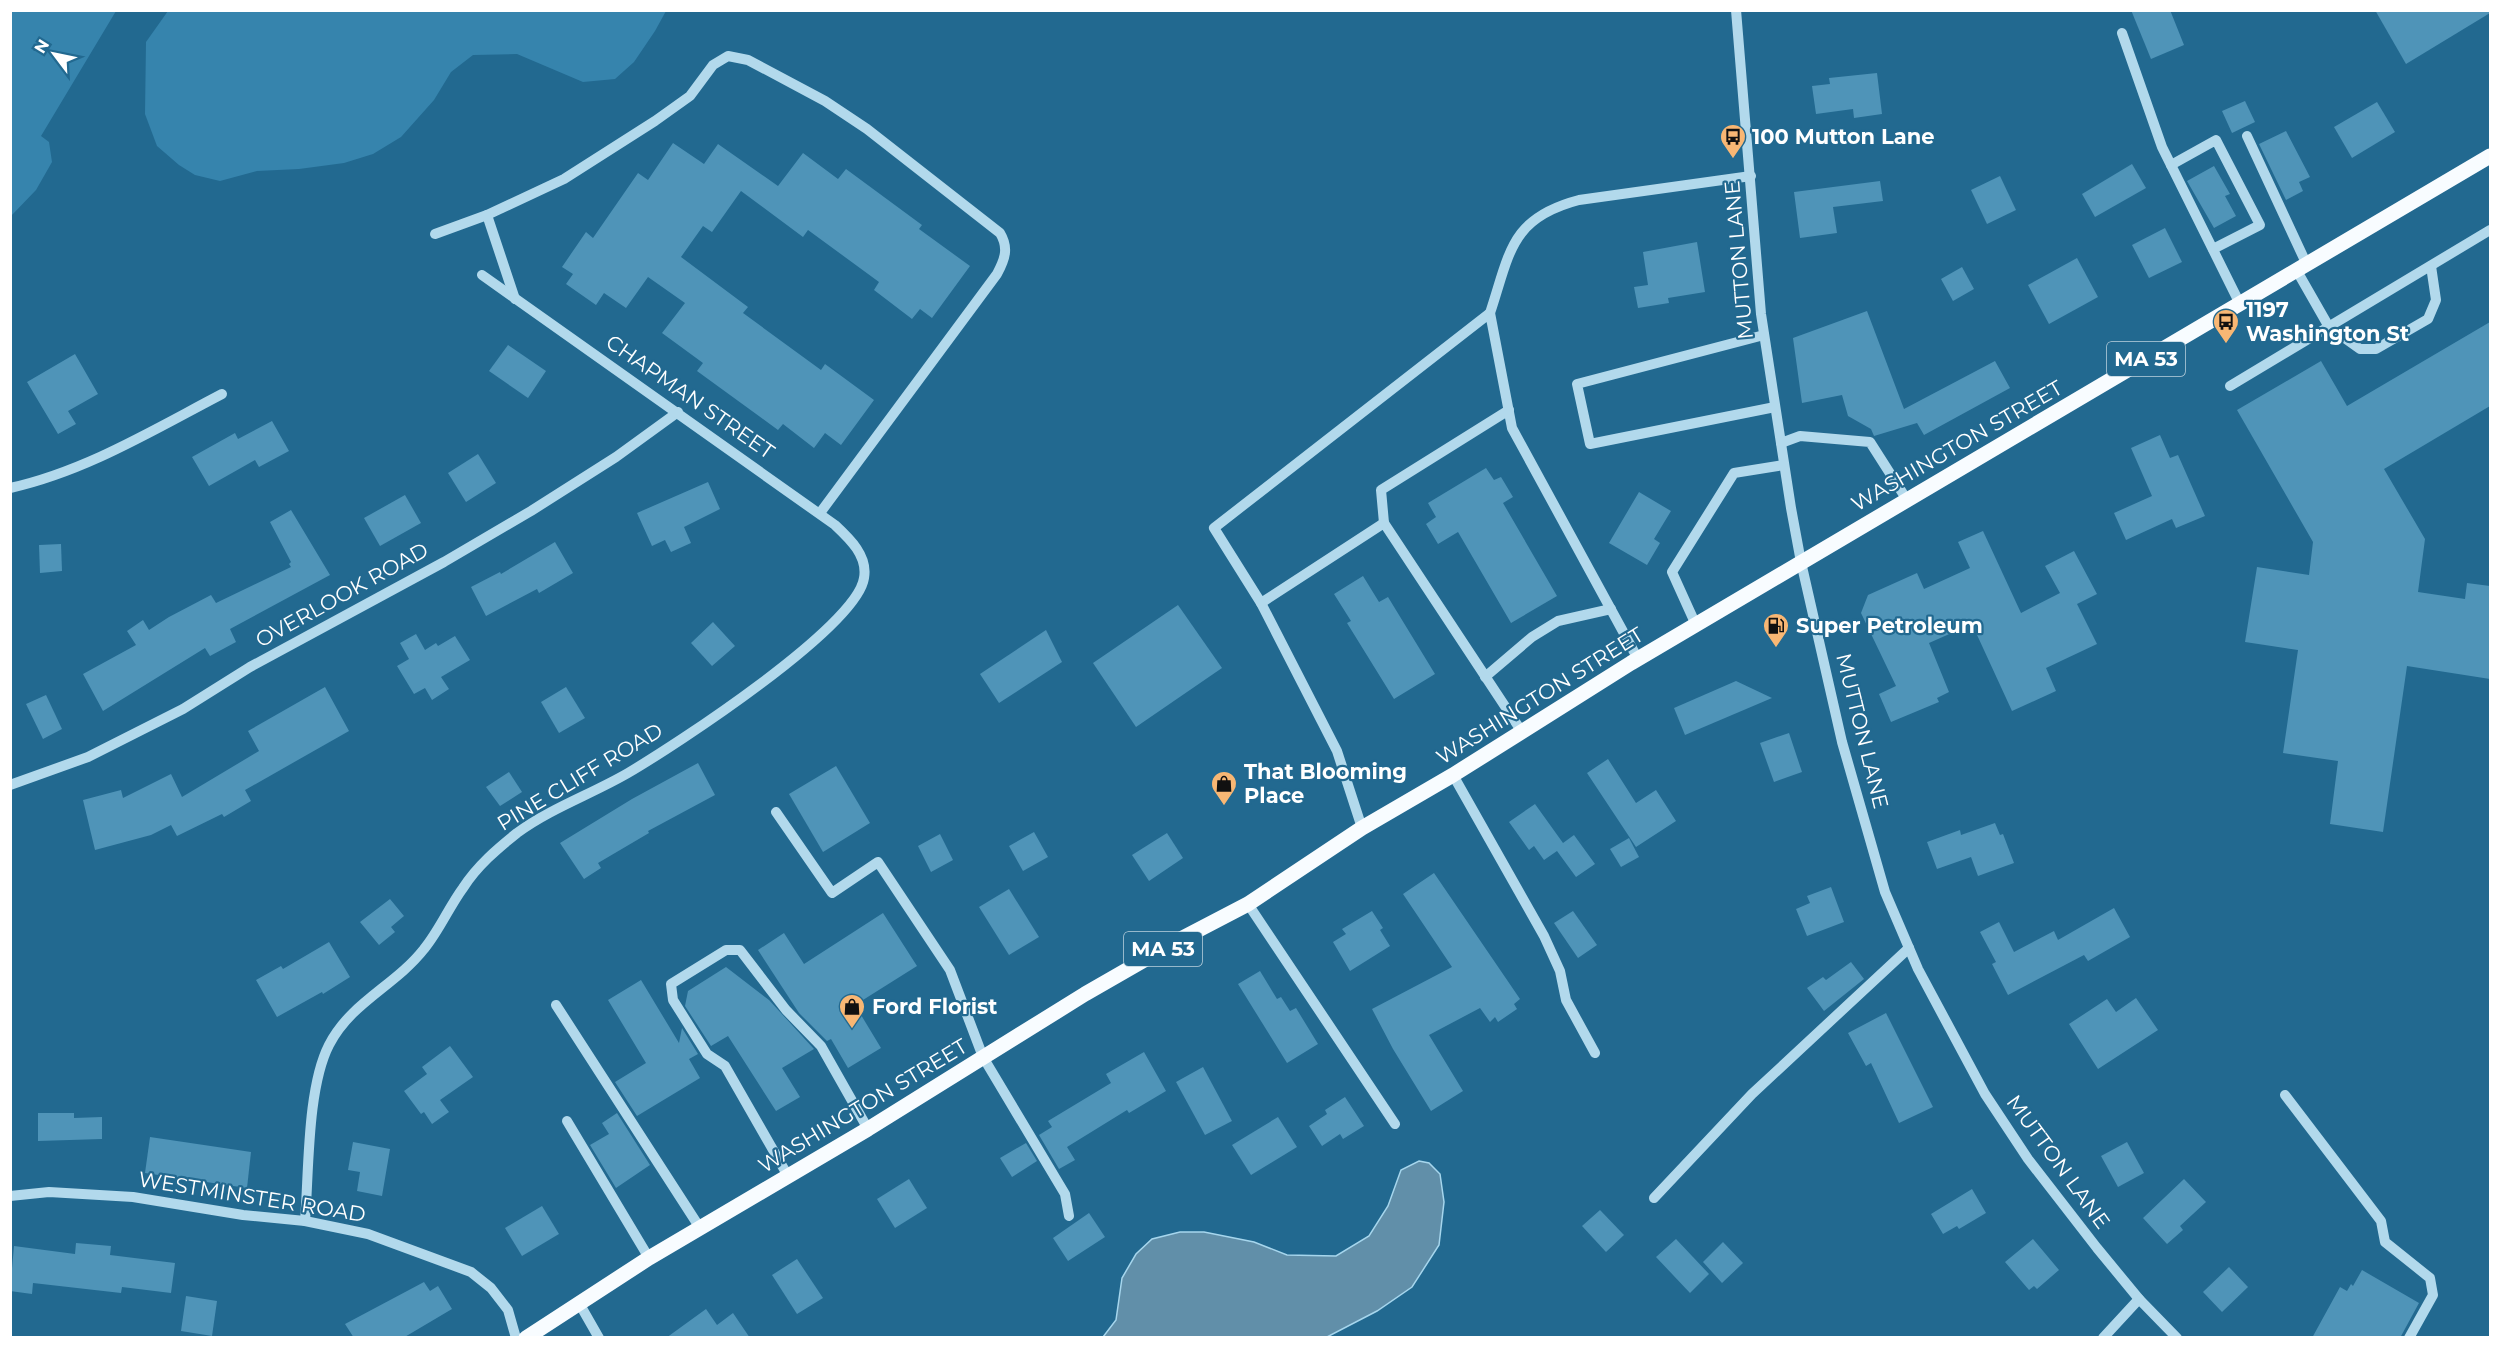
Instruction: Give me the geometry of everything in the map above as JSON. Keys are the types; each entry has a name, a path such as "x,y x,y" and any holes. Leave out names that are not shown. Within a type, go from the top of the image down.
{"main road":[{"name":"WASHINGTON STREET","path":"526,1338 649,1258 868,1130 983,1057 1169,945 1248,904 1362,828 1453,775 1638,659 2490,156"}],"street":[{"name":"MUTTON LANE","path":"1736,10 1764,335 1784,465 1801,562 1842,742 1885,892 1909,948 1950,1031 1985,1094 2028,1160 2139,1299 2177,1338"},
{"path":"2122,33 2162,147 2240,304"},
{"path":"435,234 487,215 564,179 690,96 712,65 728,56 748,60 825,101 867,129 1000,232 1006,243 1005,259 998,274 820,513"},
{"path":"2247,136 2329,327 2360,349 2376,349 2428,319 2436,300 2431,266"},
{"path":"2171,165 2216,140 2260,225 2213,249"},
{"path":"1638,659 1512,428 1490,313 1514,241 1529,221 1554,206 1579,200 1751,176"},
{"path":"487,215 515,299"},
{"path":"2230,386 2490,230"},
{"name":"CHAPMAN STREET","path":"482,275 820,513 851,540 859,551 863,563"},
{"path":"1362,828 1337,751 1261,603 1214,528 1490,313"},
{"path":"1764,335 1577,384 1590,444 1775,407"},
{"path":"10,488 35,483 85,464 222,394"},
{"path":"1509,410 1382,490 1384,523 1522,732"},
{"name":"OVERLOOK ROAD","path":"10,785 88,758 183,709 250,667 444,562 531,511 616,457 678,412"},
{"path":"1781,442 1800,436 1870,442 1907,500"},
{"path":"1696,625 1672,572 1734,473 1784,465"},
{"path":"1261,603 1384,523"},
{"name":"PINE CLIFF ROAD","path":"305,1221 318,1071 330,1044 347,1017 397,977 424,949 464,886 491,854 520,831 673,746 786,664 853,602 864,578 863,563"},
{"path":"1485,677 1532,637 1558,621 1611,609"},
{"path":"1453,775 1544,936 1560,971 1566,1000 1595,1053"},
{"path":"776,812 832,893 878,862 950,970 983,1057 1065,1194 1069,1216"},
{"path":"1248,904 1395,1124"},
{"path":"1654,1198 1752,1094 1909,948"},
{"path":"788,1176 725,1066 707,1054 673,1000 671,984 726,950 740,950 786,1010 821,1046 868,1130"},
{"path":"556,1005 700,1228"},
{"path":"2285,1095 2381,1221 2385,1242 2430,1278 2433,1295 2409,1338"},
{"path":"567,1121 649,1258"},
{"name":"WESTMINSTER ROAD","path":"10,1196 49,1192 133,1197 243,1215 305,1221 368,1234 471,1272 491,1288 508,1310 516,1338"},
{"path":"2103,1338 2139,1299"},
{"path":"579,1303 599,1338"}],"shaded area":[{"path":"11,10 116,11 41,136 49,142 52,162 36,190 11,216"},
{"path":"168,11 666,11 634,62 615,79 583,82 517,54 473,55 451,72 434,100 401,137 373,154 344,163 299,169 257,171 220,181 195,175 157,146 145,114 146,42"},
{"path":"1419,1161 1429,1163 1440,1174 1444,1202 1439,1245 1412,1287 1377,1311 1327,1337 1103,1337 1116,1320 1122,1278 1136,1254 1152,1239 1180,1232 1204,1232 1254,1242 1287,1255 1336,1256 1369,1236 1388,1206 1401,1170"}],"building":[{"path":"2131,10 2170,10 2184,45 2151,59"},
{"path":"2375,10 2490,10 2490,13 2406,64"},
{"path":"1877,73 1882,114 1854,118 1853,109 1816,114 1812,86 1830,84 1829,78"},
{"path":"2245,101 2255,122 2232,133 2222,111"},
{"path":"2377,102 2395,132 2352,158 2334,127"},
{"path":"2286,131 2310,177 2299,182 2303,191 2286,200 2259,144"},
{"path":"673,143 704,164 718,144 778,186 803,153 838,179 846,169 922,225 919,229 970,266 932,318 920,309 912,319 874,290 879,282 808,230 803,237 741,191 712,232 703,226 681,257 748,307 743,313 821,370 825,364 874,400 841,445 825,433 814,448 783,424 778,430 697,371 703,363 662,333 685,303 648,277 626,308 604,293 596,305 566,284 573,274 562,267 586,232 593,238 638,173 648,180"},
{"path":"2132,164 2146,188 2095,217 2082,194"},
{"path":"2214,166 2230,194 2225,196 2236,216 2214,228 2187,181"},
{"path":"2000,176 2016,210 1987,224 1971,190"},
{"path":"1880,181 1883,201 1833,207 1837,233 1800,238 1794,192"},
{"path":"2165,228 2182,262 2149,278 2132,245"},
{"path":"1697,242 1705,292 1668,298 1669,303 1638,308 1634,287 1648,285 1643,252"},
{"path":"2077,258 2098,297 2049,324 2028,285"},
{"path":"1962,267 1974,289 1953,301 1941,279"},
{"path":"1867,311 1904,409 1995,361 2010,388 1924,435 1917,423 1874,436 1871,429 1848,416 1842,395 1802,403 1793,338"},
{"path":"2490,322 2490,406 2384,469 2425,539 2418,592 2465,599 2467,583 2490,586 2490,679 2407,666 2383,832 2330,824 2338,761 2283,753 2298,650 2245,642 2257,567 2309,575 2313,542 2237,410 2321,361 2347,406"},
{"path":"508,345 546,371 528,398 489,371"},
{"path":"75,354 98,394 68,411 76,424 58,434 27,382"},
{"path":"272,421 289,451 259,467 255,460 209,486 192,457 235,433 238,439"},
{"path":"2160,435 2170,458 2178,455 2205,516 2176,528 2172,519 2126,540 2114,513 2152,496 2131,448"},
{"path":"478,454 496,483 466,502 448,473"},
{"path":"1486,468 1494,480 1501,477 1513,497 1503,503 1557,596 1511,623 1458,532 1438,544 1426,524 1436,517 1428,503"},
{"path":"708,482 720,509 684,527 691,543 671,552 665,540 652,546 637,513"},
{"path":"1639,492 1671,511 1654,539 1660,543 1647,565 1609,543"},
{"path":"405,495 421,523 380,546 364,518"},
{"path":"291,510 330,575 230,629 236,642 210,656 205,648 103,711 83,674 136,645 127,631 143,620 149,630 211,595 216,603 291,567 289,564 291,562 270,522"},
{"path":"1983,531 2021,613 2060,593 2045,566 2074,551 2097,594 2077,604 2097,644 2046,668 2056,691 2012,711 1972,624 1929,643 1949,692 1937,698 1939,702 1891,722 1879,694 1896,686 1861,613 1868,595 1917,573 1924,589 1970,568 1958,542"},
{"path":"555,542 573,573 539,593 537,589 486,616 471,587 500,572 501,574"},
{"path":"61,544 62,571 40,573 39,545"},
{"path":"1363,576 1379,602 1388,597 1435,674 1394,699 1347,623 1351,621 1334,594"},
{"path":"1178,605 1222,668 1136,727 1093,663"},
{"path":"713,622 735,646 712,666 691,643"},
{"path":"1046,630 1062,662 999,703 980,674"},
{"path":"416,634 425,650 436,643 438,646 455,636 470,660 441,677 449,689 432,700 425,688 414,694 397,666 409,659 400,643"},
{"path":"1736,681 1772,698 1685,735 1674,708"},
{"path":"325,687 349,731 245,790 251,801 224,817 222,814 177,836 171,825 151,835 95,850 83,800 121,790 123,798 171,774 182,797 259,751 248,731"},
{"path":"566,687 585,718 559,733 541,702"},
{"path":"46,695 62,729 43,739 26,704"},
{"path":"1789,733 1802,772 1774,782 1760,743"},
{"path":"1608,759 1636,803 1656,790 1676,821 1636,847 1587,773"},
{"path":"698,763 715,795 648,831 649,833 598,863 601,868 584,879 560,843 632,799"},
{"path":"836,766 870,823 823,852 789,794"},
{"path":"509,772 522,792 500,806 486,787"},
{"path":"1535,804 1563,843 1574,835 1595,864 1576,877 1557,851 1544,860 1534,846 1529,850 1509,822"},
{"path":"1995,823 2000,835 2003,834 2014,863 1978,876 1971,857 1937,869 1927,842 1960,830 1961,835"},
{"path":"1034,832 1048,857 1023,871 1009,846"},
{"path":"1167,833 1183,858 1149,881 1132,855"},
{"path":"940,834 953,860 931,872 918,846"},
{"path":"1629,838 1639,857 1621,867 1610,849"},
{"path":"1434,873 1520,999 1514,1004 1517,1009 1498,1022 1495,1017 1490,1022 1480,1008 1429,1035 1463,1091 1431,1111 1393,1049 1372,1009 1452,967 1403,894"},
{"path":"1831,887 1844,922 1807,936 1796,909 1810,903 1807,896"},
{"path":"1009,889 1039,937 1009,955 979,907"},
{"path":"390,899 404,916 391,927 395,932 379,945 360,922"},
{"path":"2114,908 2130,937 2088,961 2084,955 2008,995 1992,964 1996,962 1980,932 1999,922 2014,952 2054,931 2058,940"},
{"path":"1372,911 1383,928 1380,930 1390,946 1350,971 1333,942 1346,934 1342,929"},
{"path":"1573,911 1597,945 1578,958 1554,923"},
{"path":"883,913 917,966 855,1005 881,1048 848,1068 831,1039 827,1041 799,1013 758,950 784,933 804,964"},
{"path":"329,942 350,977 323,994 322,992 277,1017 256,980 281,966 283,969"},
{"path":"1851,962 1864,979 1824,1011 1807,988 1823,977 1826,980"},
{"path":"726,967 769,1000 814,1049 782,1068 800,1097 776,1111 728,1036 711,1046 685,1006 688,991"},
{"path":"1260,971 1277,999 1281,997 1290,1011 1296,1008 1318,1044 1287,1063 1238,984"},
{"path":"641,980 679,1043 682,1028 698,1054 689,1059 700,1078 637,1116 615,1082 646,1063 608,1000"},
{"path":"2136,998 2158,1030 2098,1069 2069,1024 2107,999 2116,1012"},
{"path":"1886,1013 1933,1107 1899,1123 1871,1063 1866,1066 1848,1033"},
{"path":"450,1046 473,1077 440,1100 449,1112 432,1124 424,1112 421,1114 404,1091 427,1074 422,1067"},
{"path":"1144,1052 1166,1091 1129,1113 1127,1110 1067,1147 1075,1160 1059,1169 1039,1135 1052,1127 1048,1121 1111,1083 1106,1074"},
{"path":"1203,1067 1232,1121 1205,1135 1176,1082"},
{"path":"1345,1097 1364,1126 1343,1139 1340,1134 1322,1146 1309,1126 1327,1114 1325,1110"},
{"path":"38,1113 74,1113 74,1118 102,1117 102,1139 38,1141"},
{"path":"617,1113 650,1165 616,1188 590,1145 609,1134 602,1123"},
{"path":"1278,1117 1297,1147 1251,1175 1232,1145"},
{"path":"150,1137 251,1152 247,1188 145,1173"},
{"path":"353,1142 390,1149 382,1196 357,1191 360,1172 348,1170"},
{"path":"2127,1142 2144,1173 2118,1187 2101,1156"},
{"path":"1026,1143 1037,1161 1012,1177 1000,1158"},
{"path":"909,1179 927,1208 895,1228 877,1199"},
{"path":"2184,1179 2206,1202 2180,1226 2183,1230 2167,1244 2143,1218"},
{"path":"1972,1189 1986,1213 1959,1229 1957,1226 1943,1234 1931,1214"},
{"path":"542,1206 559,1234 522,1256 505,1228"},
{"path":"1600,1210 1624,1235 1606,1252 1582,1226"},
{"path":"1089,1213 1105,1237 1068,1261 1053,1238"},
{"path":"1676,1239 1709,1274 1690,1293 1656,1257"},
{"path":"2033,1239 2059,1270 2037,1289 2034,1286 2029,1290 2005,1262"},
{"path":"1723,1242 1743,1263 1722,1283 1703,1262"},
{"path":"76,1243 111,1246 110,1255 175,1263 171,1293 122,1287 121,1293 33,1283 32,1294 10,1291 14,1246 75,1254"},
{"path":"797,1259 823,1298 797,1314 772,1275"},
{"path":"2229,1267 2248,1287 2222,1312 2203,1292"},
{"path":"2362,1270 2419,1303 2400,1338 2312,1338 2340,1287 2347,1291 2351,1284 2353,1286"},
{"path":"424,1282 430,1291 438,1286 452,1309 403,1338 354,1338 345,1324"},
{"path":"186,1296 217,1301 212,1336 181,1331"},
{"path":"706,1309 717,1325 733,1313 750,1338 666,1338"}],"place":[{"name":"100 Mutton Lane","path":"1733,160"},
{"name":"1197 Washington St","path":"2226,345"},
{"name":"Super Petroleum","path":"1776,649"},
{"name":"That Blooming Place","path":"1224,807"},
{"name":"Ford Florist","path":"852,1030"}]}
